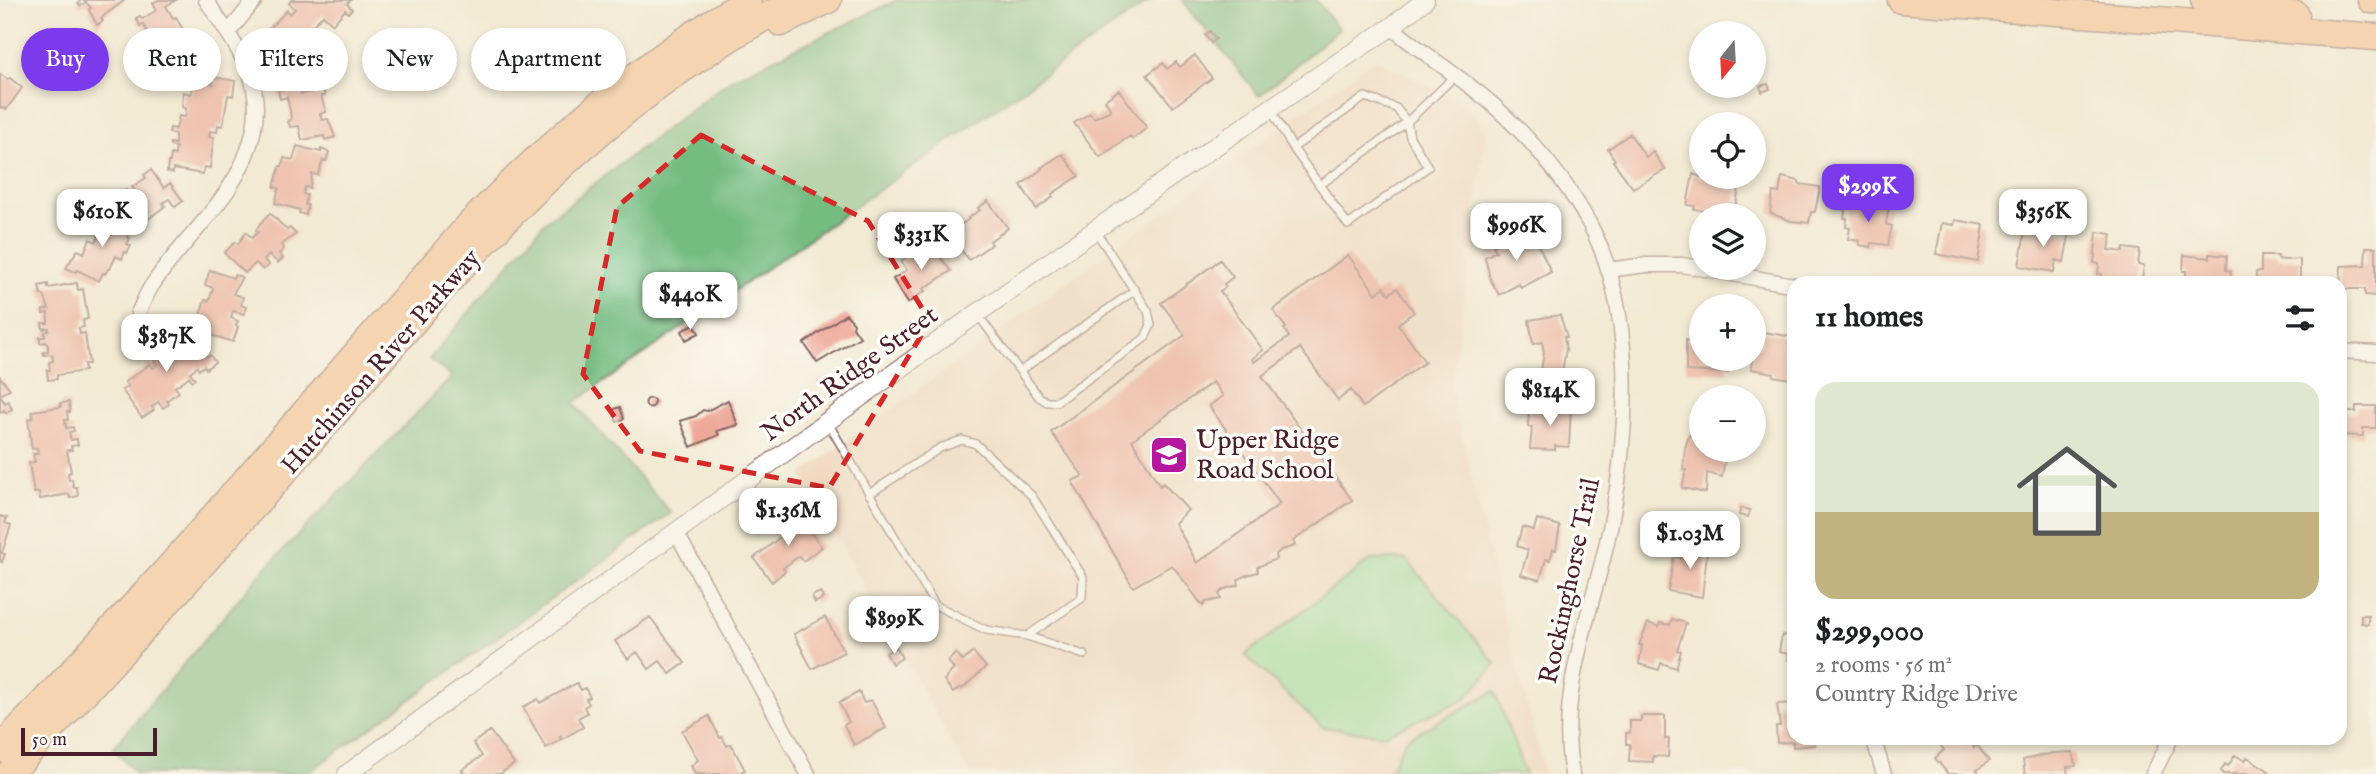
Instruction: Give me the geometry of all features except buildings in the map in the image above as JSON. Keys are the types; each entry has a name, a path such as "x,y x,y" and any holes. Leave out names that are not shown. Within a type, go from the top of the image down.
{"highway":[{"path":"644,83 723,0"},
{"name":"Hutchinson River Parkway","path":"9,774 176,593 502,224 644,83 748,0"},
{"name":"Hutchinson River Parkway","path":"0,750 165,572 468,226 562,134 644,83 703,55 796,0"},
{"path":"644,83 828,0"},
{"path":"1901,0 2376,37"},
{"path":"2204,0 2301,16 2376,23"}],"street":[{"path":"138,313 152,284 220,203 240,172 249,151 257,116 250,75 228,33 206,0"},
{"path":"228,33 255,0"},
{"name":"North Ridge Street","path":"346,774 1095,230 1391,27 1425,0"},
{"name":"Rockinghorse Trail","path":"1391,27 1415,48 1491,103 1525,137 1561,180 1590,224 1608,270 1620,317 1623,424 1614,514 1576,663 1569,711 1569,761 1572,774"},
{"path":"1608,270 1646,265 1682,265 1787,284"},
{"path":"2347,351 2376,353"},
{"path":"676,532 808,774"},
{"path":"1875,745 1884,774"},
{"path":"2153,774 2168,745"}],"lane":[{"path":"1320,185 1407,122 1455,76"},
{"path":"1271,109 1293,148 1348,225 1428,167 1410,137 1407,122 1396,108 1366,97 1293,148"},
{"path":"978,314 1039,397 1047,402 1056,402 1145,338 1150,325 1148,311 1095,230"},
{"path":"1020,371 1135,290"},
{"path":"828,423 935,605 986,630 1027,636 1084,655"},
{"path":"869,494 940,448 962,440 976,444 1032,496 1083,577 1082,598 1027,636"}],"highlighted area":[{"path":"701,135 868,221 930,321 829,488 640,451 583,374 617,207"}],"shaded area":[{"path":"1375,59 1468,104 1486,131 1451,389 1499,597 1545,774 969,774 802,474"}],"green space":[{"path":"897,0 1151,0 574,403 671,513 306,774 136,774 113,748 258,576 452,377 429,359 546,221 731,79"},
{"path":"1182,0 1316,0 1339,29 1259,96"},
{"path":"1406,559 1496,664 1465,699 1384,735 1322,727 1245,655 1370,560"},
{"path":"1495,691 1525,774 1388,774 1406,739"}],"place":[{"name":"Upper Ridge Road School","path":"1169,455"}]}
